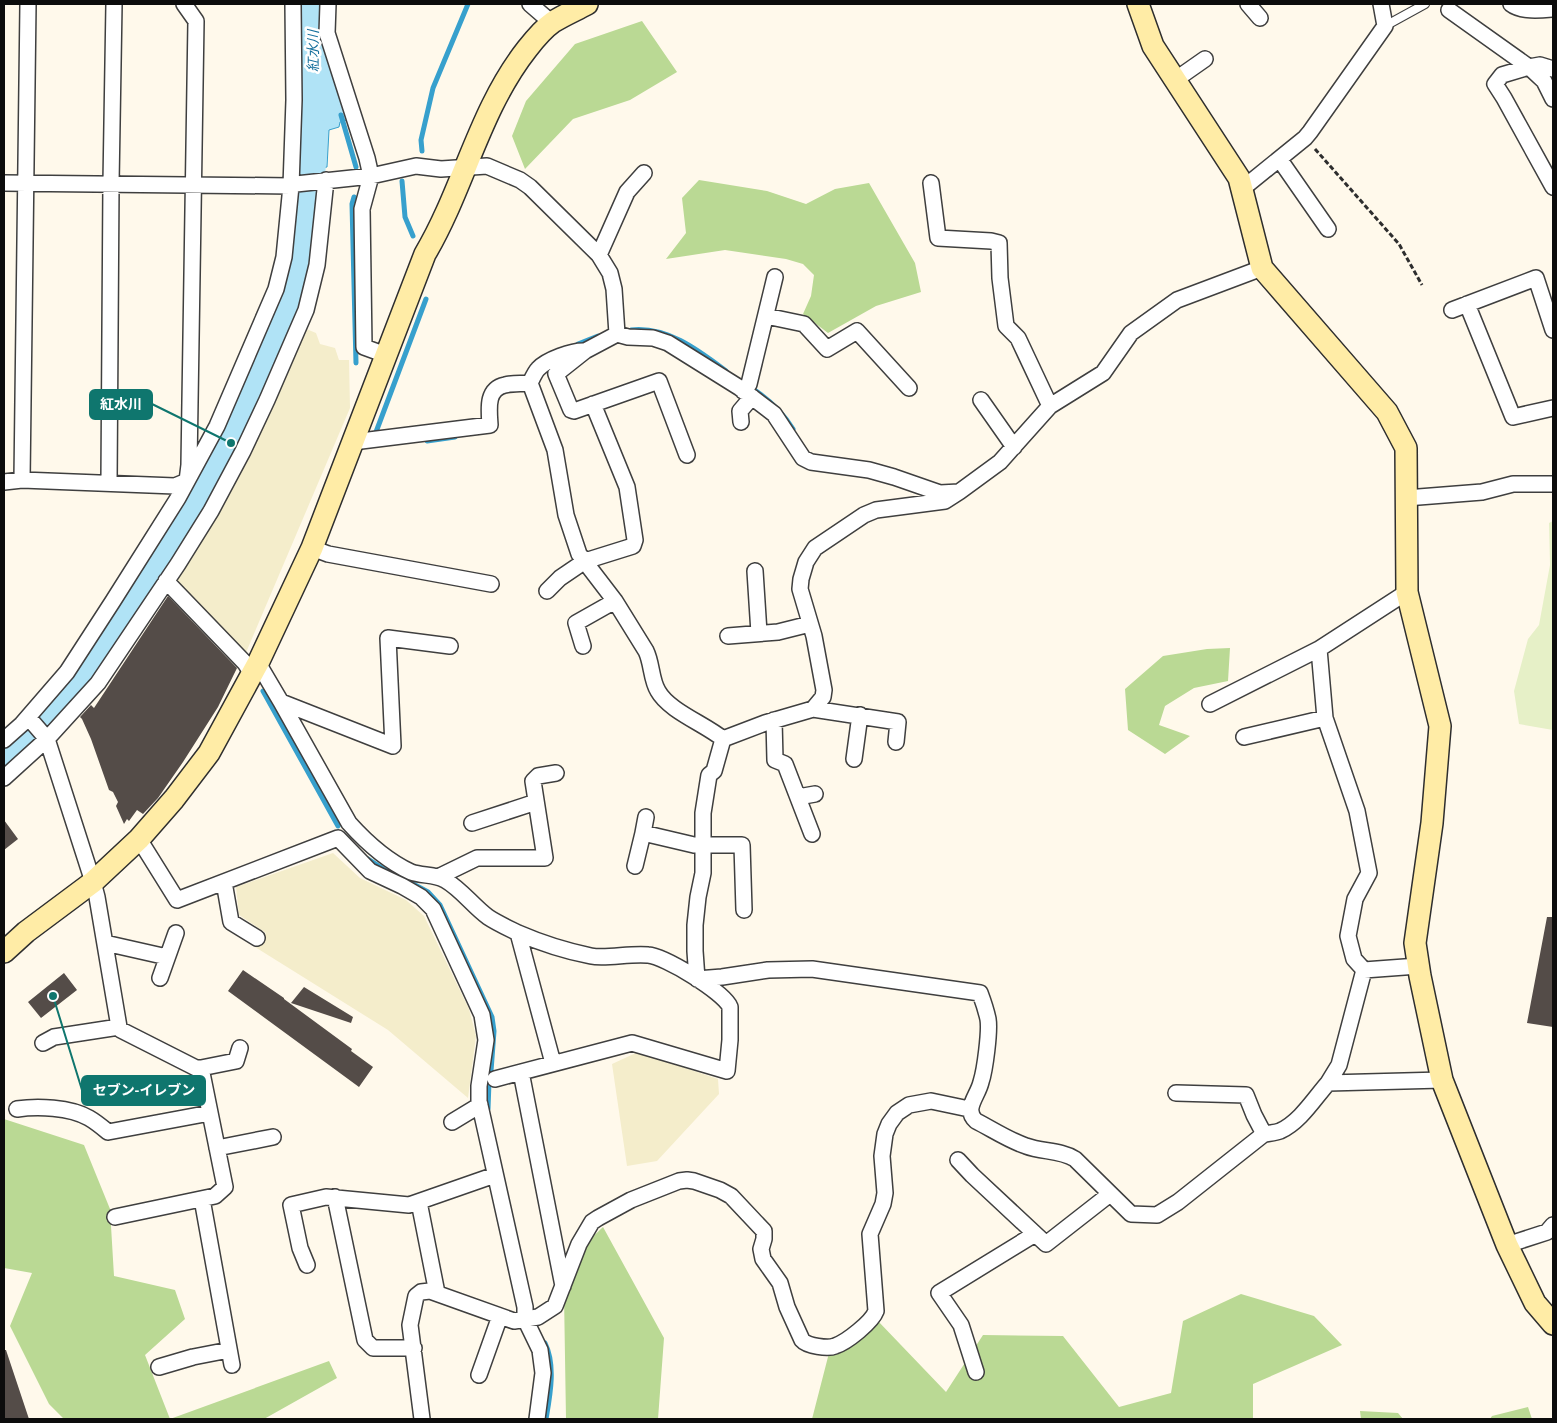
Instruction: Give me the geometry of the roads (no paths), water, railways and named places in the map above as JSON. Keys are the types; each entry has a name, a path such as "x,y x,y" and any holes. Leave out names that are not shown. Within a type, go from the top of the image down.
{"street":[{"path":"22,480 28,4"},
{"path":"109,483 114,4"},
{"path":"184,4 196,21 189,465 187,481"},
{"path":"4,740 30,719 67,672 187,481 216,426 276,289 284,257 294,185 293,4"},
{"path":"328,4 327,33 371,176 362,209 364,347 386,355"},
{"path":"530,4 552,23"},
{"path":"4,952 26,932 92,882 139,839 174,799 209,753 255,669 312,548 426,254 439,231 497,94 516,62 532,42 552,23 587,4"},
{"path":"1138,4 1153,46 1239,178 1262,268 1387,412 1406,448 1407,592 1440,726 1432,823 1415,943 1418,966 1442,1080 1507,1245 1535,1303 1553,1324"},
{"path":"1248,4 1260,18"},
{"path":"1242,189 1305,138 1385,26 1381,4"},
{"path":"1511,4 1538,10 1553,9"},
{"path":"1448,10 1529,67 1544,81 1553,99"},
{"path":"1175,80 1205,59"},
{"path":"1553,69 1540,65 1529,67 1502,75 1495,84 1553,187"},
{"path":"1280,160 1328,229"},
{"path":"4,182 294,185 371,176 416,166 441,169 487,166 520,180 530,187 599,255 610,273 614,290 617,334"},
{"path":"599,255 627,192 644,173"},
{"path":"4,778 46,738 98,683 211,511 243,451 306,310 317,266 325,180"},
{"path":"931,183 938,238 991,240 999,243 1000,278 1006,326 1018,338 1050,406"},
{"path":"814,709 823,697 824,690 800,584 806,562 815,548 864,515 876,510 945,501 1000,462 1050,406 1103,373 1128,336 1177,300 1262,268"},
{"path":"741,422 740,411 748,394 775,277"},
{"path":"1452,310 1536,278 1553,330"},
{"path":"1467,304 1513,417 1553,408"},
{"path":"766,316 804,324 827,349 856,331 909,388"},
{"path":"687,455 659,381 574,411 571,410 556,374 584,351 617,334 653,338 668,342 748,394 774,414 802,458 811,462 869,470 940,492 959,492"},
{"path":"584,351 577,350 545,364 537,370 530,383 555,450 566,515 579,554 614,601 646,651 650,659 657,690 666,702 723,739"},
{"path":"353,442 490,425 489,398 496,388 506,384 530,383"},
{"path":"981,400 1014,447"},
{"path":"547,591 560,578 585,561 632,546 635,540 626,487 593,404"},
{"path":"4,482 22,480 175,486 187,481"},
{"path":"1406,498 1482,492 1513,484 1553,484"},
{"path":"312,548 328,554 491,584"},
{"path":"755,571 759,633"},
{"path":"166,581 245,663 255,669 281,702 349,823 377,852 413,873 445,880 488,917 518,933 552,946 593,956 651,955 662,959 697,979 720,995 728,1002 730,1007 730,1040 727,1071 632,1043 495,1078"},
{"path":"1210,704 1320,649 1407,592"},
{"path":"583,646 576,623 614,601"},
{"path":"728,636 778,632 810,624"},
{"path":"281,702 394,746 388,638 450,646"},
{"path":"1320,649 1325,718 1357,811 1369,873 1355,899 1348,936 1354,959 1364,970"},
{"path":"723,739 774,720 814,709 898,722 896,742"},
{"path":"854,759 860,716"},
{"path":"1244,737 1325,718"},
{"path":"30,719 46,738 97,898 119,1027 196,1068 236,1061 240,1048"},
{"path":"774,720 775,760 785,764 812,834"},
{"path":"697,979 695,925 703,873 703,813 709,775 714,771 723,739"},
{"path":"438,877 477,858 545,858 533,780 538,776 556,773"},
{"path":"798,797 815,794"},
{"path":"472,823 536,802"},
{"path":"636,866 646,818"},
{"path":"643,833 694,844 742,844 744,910"},
{"path":"139,839 177,900 338,838 370,871 421,897 433,909 482,1015 486,1040 479,1086 480,1105 525,1307 525,1319 540,1350 543,1373 537,1419"},
{"path":"224,882 231,922 257,938"},
{"path":"160,978 176,933"},
{"path":"518,933 553,1064"},
{"path":"105,943 167,957"},
{"path":"1364,970 1418,966"},
{"path":"697,979 722,978 768,970 812,969 980,993 988,1021 984,1070 981,1085 969,1109 971,1116 976,1121 1024,1146 1070,1155 1131,1214 1157,1215 1178,1202 1264,1134 1278,1132 1301,1115 1328,1083 1339,1065 1364,970"},
{"path":"43,1043 54,1037 119,1027"},
{"path":"115,1217 215,1196 225,1187 201,1068"},
{"path":"521,1072 563,1286"},
{"path":"1328,1083 1442,1080"},
{"path":"1176,1093 1246,1095 1264,1134"},
{"path":"422,1419 410,1325 416,1296 421,1292 430,1291 514,1321 538,1317 555,1306 579,1244 588,1228 598,1218 631,1200 679,1180 687,1180 720,1190 731,1196 764,1231 761,1249 763,1259 780,1283 787,1307 802,1340 805,1344 834,1347 850,1337 873,1318 876,1311 870,1234 884,1198 882,1156 885,1134 889,1124 897,1113 909,1105 931,1101 969,1109"},
{"path":"452,1122 480,1105"},
{"path":"16,1109 55,1107 88,1117 108,1132 210,1113"},
{"path":"217,1148 273,1137"},
{"path":"958,1160 1046,1244 1110,1194"},
{"path":"307,1265 300,1248 291,1205 326,1197 335,1197 409,1205 495,1175"},
{"path":"335,1197 365,1340 373,1348 414,1348"},
{"path":"159,1367 192,1357 231,1357 202,1199"},
{"path":"419,1202 437,1293"},
{"path":"1507,1245 1546,1232 1553,1225"},
{"path":"976,1372 961,1324 939,1293 1035,1234"},
{"path":"479,1374 500,1316"}],"lane":[{"path":"1385,26 1425,4"}],"water":[{"path":"301,4 324,4 348,120 340,122 339,127 329,130 327,167 305,171 300,166"}],"waterway":[{"path":"422,151 421,140 433,88 468,4"},
{"path":"341,115 356,167"},
{"name":"紅水川","path":"4,758 52,714 94,664 191,516 231,443 290,308 305,262 313,131"},
{"path":"402,181 405,217 413,236"},
{"path":"354,197 352,204 356,363"},
{"path":"376,432 426,299"},
{"path":"631,330 657,332 682,341 726,371"},
{"path":"578,344 598,336"},
{"path":"756,391 777,408 793,429"},
{"path":"427,441 455,437"},
{"path":"263,691 338,826"},
{"path":"368,859 388,872"},
{"path":"402,878 428,892 440,905 492,1017 494,1031 491,1071"},
{"path":"488,1109 489,1082"},
{"path":"545,1343 551,1371 546,1419"}],"place":[{"name":"紅水川","path":"231,443"},
{"name":"セブン-イレブン","path":"53,996"}]}
